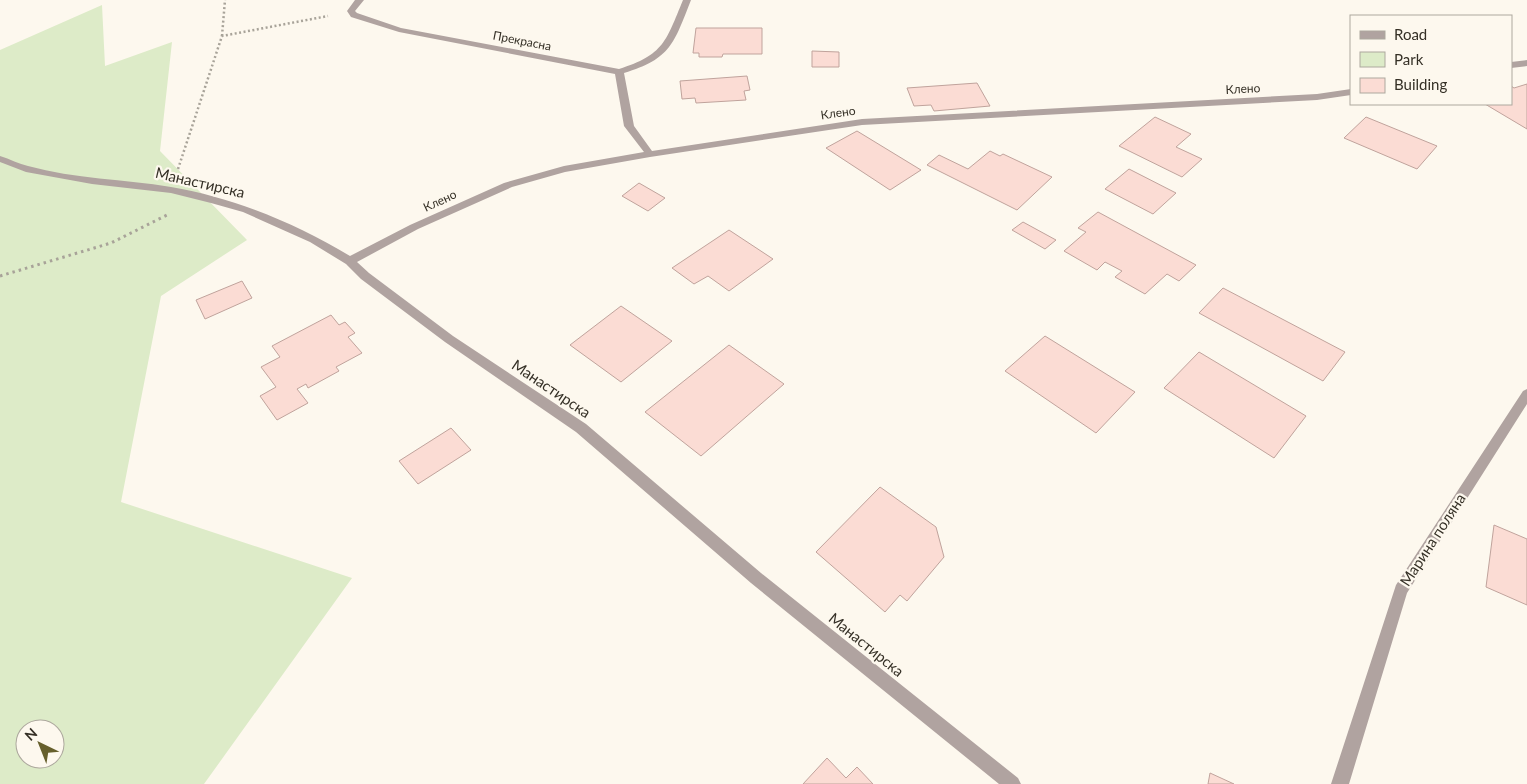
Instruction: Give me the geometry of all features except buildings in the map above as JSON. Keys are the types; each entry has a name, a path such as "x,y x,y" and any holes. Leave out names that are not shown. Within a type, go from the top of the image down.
{"street":[{"path":"351,12 360,0"},
{"path":"650,154 629,126 619,72 640,66 667,49 687,0"},
{"name":"Прекрасна","path":"351,12 360,18 399,30 619,72"},
{"path":"1512,65 1527,63"},
{"name":"Клено","path":"350,261 422,223 508,185 564,169 650,154 862,122 1317,97 1350,92"},
{"name":"Манастирска","path":"0,159 26,169 92,181 171,190 248,210 314,239 350,261 365,276 449,339 581,428 756,578 1012,784"},
{"name":"Марина поляна","path":"1340,784 1401,590 1527,394"}],"path":[{"path":"171,190 222,36 225,0"},
{"path":"222,36 351,12"},
{"path":"0,276 111,243 200,197"}],"green space":[{"path":"102,5 105,66 172,42 160,151 247,240 161,296 121,502 352,578 204,784 0,784 0,50"}]}
